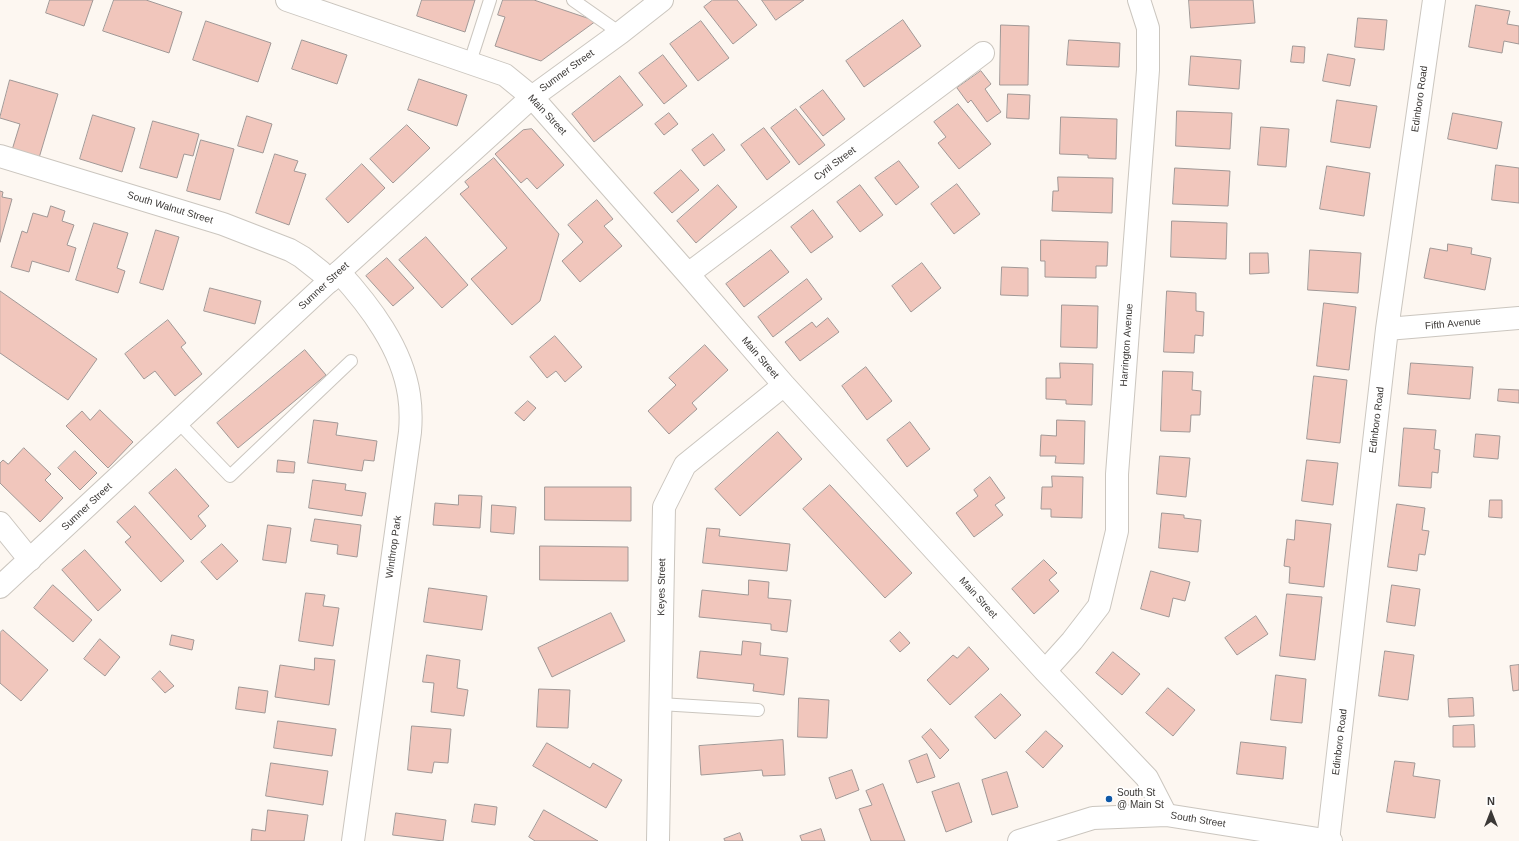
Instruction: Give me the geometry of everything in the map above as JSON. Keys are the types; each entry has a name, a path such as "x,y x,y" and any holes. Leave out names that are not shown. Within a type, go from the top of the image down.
{"street":[{"name":"Main Street","path":"287,0 505,75 532,97 784,385 1045,671 1147,778 1166,815"},
{"name":"Sumner Street","path":"0,587 334,276 532,97 620,33 662,0"},
{"name":"Harrington Avenue","path":"1045,671 1072,641 1099,606 1117,531 1117,474 1148,70 1148,28 1139,0"},
{"name":"Edinboro Road","path":"1330,841 1387,329 1434,0"},
{"name":"Cyril Street","path":"688,274 983,53"},
{"name":"South Walnut Street","path":"0,156 223,224 296,253 334,276"},
{"name":"Winthrop Park","path":"334,276 361,296 388,338 405,376 411,414 410,432 353,841"},
{"name":"Fifth Avenue","path":"1387,329 1519,318"},
{"name":"Keyes Street","path":"658,841 664,507 685,465 784,385"},
{"path":"0,523 30,560"},
{"name":"South Street","path":"1019,841 1093,818 1166,815 1330,841"}],"lane":[{"path":"470,62 490,0"},
{"path":"573,0 620,33"},
{"path":"178,422 230,476 352,361"},
{"path":"660,704 758,710"}],"building":[{"path":"50,0 93,0 84,26 46,13"},
{"path":"114,0 146,0 182,12 169,53 103,31"},
{"path":"422,0 475,0 465,32 417,16"},
{"path":"503,0 534,0 596,21 541,61 495,46 505,17 498,15"},
{"path":"713,0 737,0 757,25 733,44 704,7"},
{"path":"762,0 804,0 776,20"},
{"path":"1189,0 1253,0 1255,23 1191,28"},
{"path":"1476,5 1510,11 1507,24 1519,26 1519,44 1504,41 1502,53 1469,47"},
{"path":"1358,18 1387,20 1384,50 1355,47"},
{"path":"903,20 921,46 864,87 846,61"},
{"path":"206,21 271,43 258,82 193,60"},
{"path":"701,21 729,58 698,81 670,44"},
{"path":"1001,25 1029,26 1028,85 1000,85"},
{"path":"302,40 347,55 337,84 292,69"},
{"path":"1069,40 1120,43 1119,67 1067,65"},
{"path":"1293,46 1305,47 1304,63 1291,62"},
{"path":"1328,54 1355,59 1350,86 1323,81"},
{"path":"663,55 687,86 664,104 639,73"},
{"path":"1191,56 1241,60 1239,89 1189,85"},
{"path":"981,71 991,84 985,89 1001,112 987,122 971,100 968,103 957,88"},
{"path":"620,76 643,105 594,142 572,114"},
{"path":"419,79 467,95 457,126 408,110"},
{"path":"10,80 58,94 39,158 12,150 20,124 0,118"},
{"path":"823,90 845,119 823,136 800,107"},
{"path":"1008,94 1030,95 1029,119 1007,118"},
{"path":"1337,100 1377,106 1370,148 1331,142"},
{"path":"958,104 991,144 959,169 938,143 946,137 934,122"},
{"path":"796,109 825,145 799,165 771,128"},
{"path":"1177,111 1232,113 1230,149 1176,146"},
{"path":"669,113 678,124 664,135 655,124"},
{"path":"1453,113 1502,122 1497,149 1448,139"},
{"path":"93,115 135,128 122,172 80,159"},
{"path":"247,116 272,124 263,153 238,146"},
{"path":"1061,117 1117,119 1116,159 1088,158 1088,155 1060,154"},
{"path":"153,121 199,134 193,156 184,154 177,178 140,168"},
{"path":"407,125 430,148 393,183 370,159"},
{"path":"1261,127 1289,129 1286,167 1258,165"},
{"path":"764,128 790,162 767,180 741,145"},
{"path":"532,129 564,165 537,189 527,178 521,183 495,154 523,130"},
{"path":"713,134 725,150 704,166 692,150"},
{"path":"201,140 234,149 220,200 187,191"},
{"path":"275,154 298,161 294,171 306,174 289,225 256,213"},
{"path":"494,158 559,234 540,301 512,325 471,279 507,248 460,194 469,187 465,182"},
{"path":"899,161 919,187 896,205 875,178"},
{"path":"362,164 385,188 348,223 326,199"},
{"path":"1496,165 1519,168 1519,203 1492,200"},
{"path":"1327,166 1370,173 1364,216 1320,209"},
{"path":"1175,168 1230,171 1228,206 1173,204"},
{"path":"681,170 699,190 672,213 654,193"},
{"path":"1058,177 1113,178 1112,213 1052,211 1053,191 1058,191"},
{"path":"957,184 980,214 954,234 931,204"},
{"path":"718,185 737,207 696,243 677,221"},
{"path":"860,185 883,215 860,232 837,202"},
{"path":"0,191 3,192 2,197 12,199 0,242"},
{"path":"597,200 613,219 604,226 622,246 580,282 562,261 583,242 568,225"},
{"path":"51,206 65,211 62,221 74,225 67,245 76,248 69,272 32,261 29,272 11,267 22,231 27,233 33,213 47,217"},
{"path":"813,210 833,237 811,253 791,227"},
{"path":"1172,221 1227,223 1226,259 1171,257"},
{"path":"94,223 128,233 117,268 125,271 118,293 76,280"},
{"path":"156,230 179,237 163,290 140,283"},
{"path":"426,237 468,285 442,308 399,260"},
{"path":"1041,240 1108,242 1107,266 1096,266 1096,278 1045,277 1045,261 1041,261"},
{"path":"1448,244 1472,248 1471,254 1491,258 1485,290 1424,278 1430,248 1447,251"},
{"path":"771,250 789,272 744,307 726,284"},
{"path":"1310,250 1361,253 1358,293 1308,290"},
{"path":"1250,253 1268,253 1269,273 1250,274"},
{"path":"387,258 414,288 393,306 366,276"},
{"path":"922,263 941,288 911,312 892,286"},
{"path":"1002,267 1028,268 1028,296 1001,295"},
{"path":"807,279 822,299 773,337 758,317"},
{"path":"210,288 261,301 255,324 204,311"},
{"path":"0,291 97,359 68,400 0,353"},
{"path":"1167,291 1196,293 1196,311 1204,312 1203,336 1195,335 1194,353 1164,352"},
{"path":"1324,303 1356,307 1349,370 1317,366"},
{"path":"1062,305 1098,306 1097,348 1061,347"},
{"path":"828,318 839,332 800,361 785,342 812,322 816,327"},
{"path":"168,320 186,343 181,347 202,374 175,396 155,371 144,379 125,354"},
{"path":"555,336 582,367 565,382 556,371 547,378 530,357"},
{"path":"705,345 728,370 692,403 697,409 669,434 648,411 676,385 669,378"},
{"path":"305,350 326,375 238,448 217,423"},
{"path":"1060,363 1093,364 1092,405 1066,404 1066,400 1046,399 1046,378 1060,378"},
{"path":"1411,363 1473,367 1470,399 1408,394"},
{"path":"866,367 892,401 867,420 842,386"},
{"path":"1163,371 1193,372 1192,390 1201,391 1200,415 1191,415 1190,432 1161,431"},
{"path":"1314,376 1347,380 1340,443 1307,439"},
{"path":"1499,389 1519,390 1519,403 1498,401"},
{"path":"528,401 536,408 524,421 515,413"},
{"path":"100,410 133,442 108,468 66,426 82,411 90,420"},
{"path":"314,420 338,423 336,435 377,441 374,461 364,460 362,471 308,463"},
{"path":"1057,420 1085,421 1084,464 1055,463 1056,456 1040,456 1041,435 1056,436"},
{"path":"910,422 930,449 907,467 887,440"},
{"path":"1404,428 1436,430 1434,449 1440,450 1438,473 1432,472 1431,488 1399,486"},
{"path":"778,432 802,459 740,516 715,489"},
{"path":"1476,434 1500,436 1498,459 1474,457"},
{"path":"24,448 51,474 45,480 63,498 40,522 0,483 0,463 3,460 8,464"},
{"path":"75,451 97,473 80,490 58,468"},
{"path":"1160,456 1190,458 1186,497 1157,494"},
{"path":"278,460 295,462 294,473 277,472"},
{"path":"1307,460 1338,463 1333,505 1302,501"},
{"path":"176,469 209,506 198,516 206,526 191,540 149,493"},
{"path":"1052,476 1083,477 1082,518 1051,517 1051,509 1041,509 1042,487 1052,487"},
{"path":"990,477 1005,498 995,505 1003,515 974,537 956,513 978,496 974,490"},
{"path":"313,480 346,484 345,490 366,493 362,516 309,508"},
{"path":"830,485 912,573 885,598 803,509"},
{"path":"545,487 631,487 631,521 545,520"},
{"path":"459,495 482,496 480,528 433,525 435,503 458,505"},
{"path":"1490,500 1502,500 1502,518 1489,517"},
{"path":"1397,504 1425,508 1422,530 1429,531 1425,555 1419,554 1417,571 1388,567"},
{"path":"492,505 516,507 514,534 491,532"},
{"path":"135,506 184,561 161,582 125,542 131,537 117,522"},
{"path":"1162,513 1184,515 1184,518 1201,520 1198,552 1159,548"},
{"path":"315,519 361,525 357,557 337,554 338,545 311,541"},
{"path":"1296,520 1331,524 1324,587 1289,583 1290,567 1284,566 1287,539 1294,540"},
{"path":"268,525 291,528 286,563 263,560"},
{"path":"707,528 720,529 719,536 790,544 787,571 703,563"},
{"path":"222,544 238,561 217,580 201,562"},
{"path":"540,546 628,547 628,581 540,580"},
{"path":"85,550 121,590 98,611 62,570"},
{"path":"1044,560 1057,573 1049,580 1059,591 1034,614 1012,589"},
{"path":"1151,571 1190,582 1185,601 1173,598 1169,617 1141,609"},
{"path":"749,580 769,582 768,598 791,600 787,632 771,630 771,624 699,617 702,590 748,595"},
{"path":"53,585 92,620 73,642 34,608"},
{"path":"1392,585 1420,589 1415,626 1387,622"},
{"path":"429,588 487,596 482,630 424,622"},
{"path":"306,593 325,595 323,606 339,608 333,646 299,641"},
{"path":"1287,594 1322,597 1315,660 1280,656"},
{"path":"611,613 625,641 552,677 538,648"},
{"path":"1256,616 1268,634 1237,655 1225,638"},
{"path":"3,630 48,670 21,701 0,683 0,633"},
{"path":"900,632 910,643 900,652 890,641"},
{"path":"172,635 194,640 192,650 170,645"},
{"path":"100,639 120,657 105,676 84,659"},
{"path":"743,641 761,643 760,655 788,658 784,695 753,691 754,684 697,678 700,651 741,655"},
{"path":"969,647 989,669 950,705 927,680 953,655 957,658"},
{"path":"1385,651 1414,655 1408,700 1379,696"},
{"path":"1113,652 1140,674 1122,695 1096,673"},
{"path":"427,655 460,660 457,688 468,690 464,716 431,712 434,683 423,682"},
{"path":"315,658 335,660 329,705 275,697 280,665 314,670"},
{"path":"1519,665 1519,690 1513,691 1510,666"},
{"path":"160,671 174,686 165,693 152,679"},
{"path":"1276,675 1306,679 1302,723 1271,720"},
{"path":"239,687 268,691 265,713 236,709"},
{"path":"1168,688 1195,710 1173,736 1146,713"},
{"path":"539,689 570,690 568,728 537,727"},
{"path":"1001,694 1021,715 995,739 975,717"},
{"path":"799,698 829,700 827,738 798,737"},
{"path":"1473,698 1474,716 1449,717 1448,699"},
{"path":"278,721 336,729 332,756 274,748"},
{"path":"1474,725 1475,747 1453,747 1453,726"},
{"path":"412,726 451,729 448,763 434,762 432,773 408,770"},
{"path":"931,729 949,750 940,759 922,737"},
{"path":"1046,731 1063,746 1043,768 1026,752"},
{"path":"783,740 785,775 763,776 762,770 701,775 699,746"},
{"path":"1241,742 1286,747 1283,779 1237,774"},
{"path":"547,743 590,768 593,763 622,780 606,808 533,766"},
{"path":"927,754 935,777 917,783 909,761"},
{"path":"1395,761 1415,763 1413,776 1440,780 1435,818 1387,812"},
{"path":"271,763 328,771 323,805 266,796"},
{"path":"852,770 859,790 836,799 829,778"},
{"path":"1007,772 1018,807 992,815 982,780"},
{"path":"959,783 972,822 946,832 932,792"},
{"path":"883,784 905,841 871,841 859,809 872,805 866,791"},
{"path":"475,804 497,807 495,825 472,822"},
{"path":"268,810 308,815 304,841 251,841 252,829 265,831"},
{"path":"544,810 598,841 535,841 529,837"},
{"path":"396,813 446,820 443,841 393,835"},
{"path":"821,829 825,841 802,841 800,836"},
{"path":"740,833 743,841 725,841 724,839"}],"place":[{"name":"South St @ Main St","path":"1109,799"}]}
